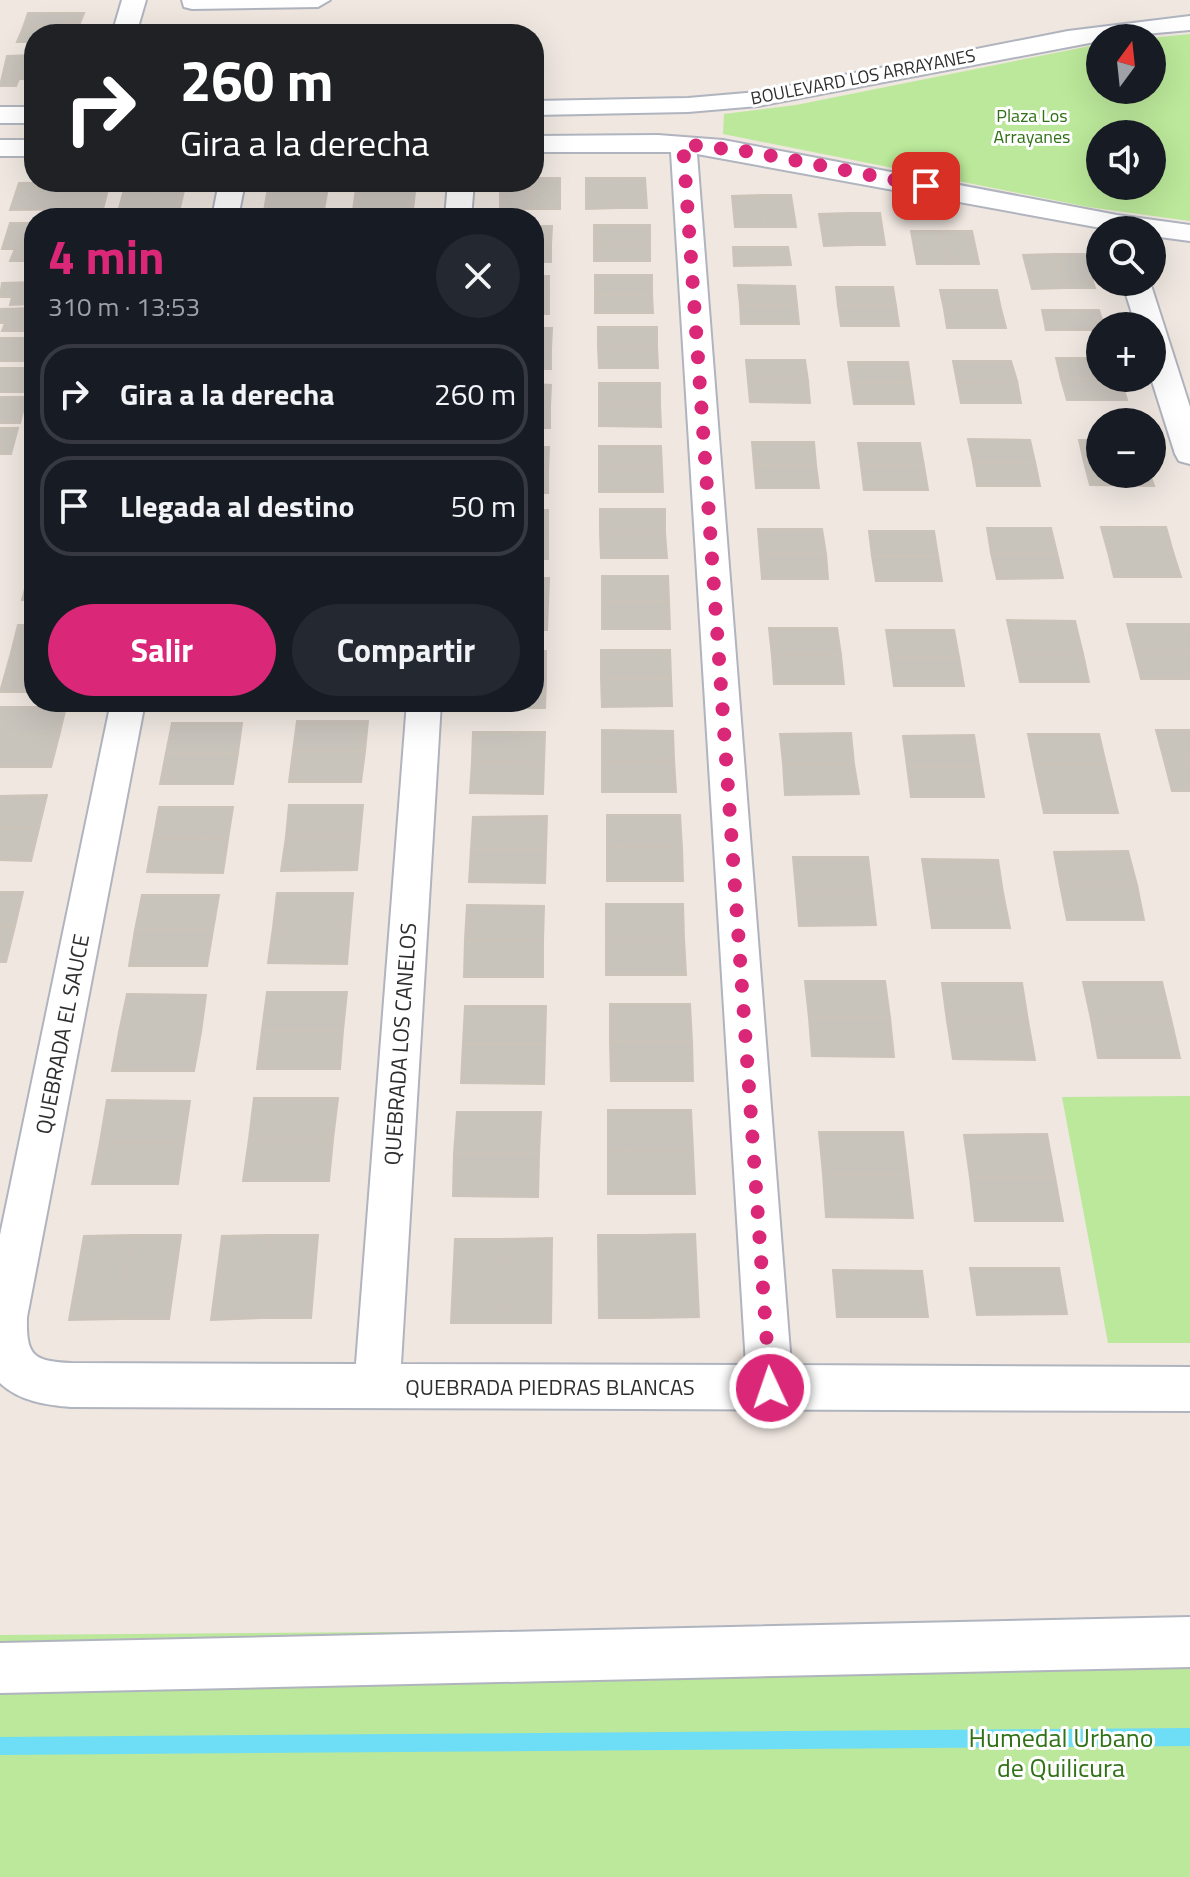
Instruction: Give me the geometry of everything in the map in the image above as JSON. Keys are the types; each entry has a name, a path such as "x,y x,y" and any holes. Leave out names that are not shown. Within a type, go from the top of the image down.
{"street":[{"path":"127,24 134,0"},
{"path":"191,8 318,0"},
{"name":"BOULEVARD LOS ARRAYANES","path":"544,108 688,105 758,99 1068,38 1190,23"},
{"path":"0,115 24,115"},
{"path":"544,144 683,144 752,152 1086,220"},
{"path":"683,144 770,1388"},
{"path":"0,148 24,148"},
{"path":"1166,231 1190,233"},
{"path":"1166,378 1190,454"},
{"name":"QUEBRADA EL SAUCE","path":"11,1365 2,1339 5,1317 126,712"},
{"name":"QUEBRADA LOS CANELOS","path":"377,1386 423,712"},
{"name":"QUEBRADA PIEDRAS BLANCAS","path":"11,1365 32,1381 56,1385 1190,1389"},
{"path":"0,1668 1190,1642"}],"green space":[{"name":"Plaza Los Arrayanes","path":"1190,34 1190,221 1088,207 723,134 724,114 796,105 1086,47 1086,104 1166,104 1166,36"},
{"path":"1190,1096 1190,1343 1108,1343 1062,1097"},
{"name":"Humedal Urbano de Quilicura","path":"1190,1626 1190,1877 0,1877 0,1635"}],"building":[{"path":"28,13 84,13 80,23 24,24"},
{"path":"23,28 24,42 17,42"},
{"path":"24,55 24,79 19,79 16,86 0,86 7,56"},
{"path":"544,178 560,178 560,209 529,208 530,192 544,192"},
{"path":"586,178 615,178 616,208 586,209"},
{"path":"615,178 645,178 647,208 616,208"},
{"path":"19,183 24,183 24,192 107,192 103,208 10,210"},
{"path":"123,192 154,192 150,208 119,208"},
{"path":"154,192 184,192 180,208 150,208"},
{"path":"267,192 298,192 295,208 265,208"},
{"path":"298,192 327,192 324,208 295,208"},
{"path":"356,192 385,192 384,208 353,208"},
{"path":"385,192 415,192 413,208 384,208"},
{"path":"500,192 530,192 529,208 500,208"},
{"path":"761,195 791,195 796,227 765,227"},
{"path":"761,195 765,227 735,227 732,196"},
{"path":"849,213 880,213 885,245 855,245"},
{"path":"849,213 855,245 824,246 819,214"},
{"path":"10,223 24,223 24,261 10,261 15,249 2,249"},
{"path":"594,225 650,225 650,243 594,243"},
{"path":"544,226 552,226 551,244 544,244"},
{"path":"911,231 941,231 948,264 917,264"},
{"path":"941,231 972,231 979,264 948,264"},
{"path":"594,243 650,243 650,261 594,261"},
{"path":"544,244 551,244 551,262 544,262"},
{"path":"733,247 788,247 791,265 734,266"},
{"path":"1054,254 1085,254 1086,288 1064,288"},
{"path":"1054,254 1064,288 1032,289 1023,255"},
{"path":"595,275 652,275 652,294 595,294"},
{"path":"544,276 549,276 549,295 544,295"},
{"path":"24,282 24,304 10,305 12,297 0,297 2,283"},
{"path":"738,285 795,286 797,305 740,305"},
{"path":"836,287 893,287 896,306 838,306"},
{"path":"940,290 997,290 1001,309 944,309"},
{"path":"595,294 652,294 653,313 595,313"},
{"path":"544,295 549,295 549,314 544,314"},
{"path":"740,305 797,305 799,324 741,324"},
{"path":"838,306 896,306 899,326 841,326"},
{"path":"24,308 24,331 2,331 5,323 0,323 0,309"},
{"path":"944,309 1001,309 1006,328 947,328"},
{"path":"1042,310 1099,310 1086,312 1086,330 1046,330"},
{"path":"598,327 657,327 657,347 598,347"},
{"path":"544,328 552,328 551,348 544,348"},
{"path":"0,338 24,338 24,361 0,361"},
{"path":"598,347 657,347 658,368 599,368"},
{"path":"544,348 551,348 551,369 544,369"},
{"path":"1056,358 1086,358 1086,379 1061,379"},
{"path":"746,360 805,360 808,381 748,381"},
{"path":"953,361 1011,361 1017,381 957,382"},
{"path":"848,362 908,362 911,383 851,383"},
{"path":"0,368 24,368 24,392 0,392"},
{"path":"1061,379 1086,379 1086,392 1125,392 1127,400 1067,400"},
{"path":"748,381 808,381 810,403 750,402"},
{"path":"1017,381 1021,403 961,403 957,382"},
{"path":"599,383 660,383 660,405 599,405"},
{"path":"851,383 911,383 914,404 854,404"},
{"path":"544,385 551,385 550,406 544,406"},
{"path":"0,397 24,397 20,423 0,423"},
{"path":"599,405 660,405 661,427 599,426"},
{"path":"544,406 550,406 550,428 544,428"},
{"path":"0,428 18,428 11,454 0,454"},
{"path":"968,439 1030,440 1035,462 973,462"},
{"path":"1079,440 1086,440 1084,462"},
{"path":"752,442 814,442 816,465 754,465"},
{"path":"858,443 920,443 924,466 861,466"},
{"path":"599,446 661,446 662,469 599,469"},
{"path":"544,447 549,447 548,470 544,470"},
{"path":"973,462 1035,462 1040,486 977,486"},
{"path":"754,465 816,465 819,488 756,488"},
{"path":"861,466 924,466 928,490 864,490"},
{"path":"599,469 662,469 663,492 599,492"},
{"path":"544,470 548,470 548,493 544,493"},
{"path":"600,509 665,509 665,533 600,533"},
{"path":"544,510 548,510 548,534 544,534"},
{"path":"1101,527 1166,527 1173,552 1108,552"},
{"path":"987,528 1051,528 1057,553 991,553"},
{"path":"758,529 822,529 826,554 760,554"},
{"path":"869,531 934,531 938,556 872,556"},
{"path":"600,533 665,533 667,558 601,558"},
{"path":"544,534 548,534 548,559 544,559"},
{"path":"1108,552 1173,552 1181,577 1114,577"},
{"path":"991,553 1057,553 1063,578 997,579"},
{"path":"760,554 826,554 828,579 762,579"},
{"path":"872,556 938,556 942,581 876,581"},
{"path":"602,576 668,576 669,602 602,602"},
{"path":"544,578 549,578 548,603 544,603"},
{"path":"602,602 669,602 670,629 602,629"},
{"path":"544,603 548,603 547,630 544,630"},
{"path":"1007,620 1075,621 1083,654 1014,653"},
{"path":"1127,624 1190,624 1190,651 1134,651"},
{"path":"18,625 24,625 24,653 11,653"},
{"path":"769,628 837,628 841,655 772,656"},
{"path":"886,630 954,630 959,657 890,657"},
{"path":"601,650 670,650 671,678 601,678"},
{"path":"544,651 546,651 544,679"},
{"path":"1134,651 1190,651 1190,679 1141,679"},
{"path":"11,653 24,653 24,692 0,692"},
{"path":"1014,653 1083,654 1089,682 1020,682"},
{"path":"841,655 844,684 774,684 772,656"},
{"path":"890,657 959,657 964,686 894,686"},
{"path":"601,678 671,678 672,706 602,707"},
{"path":"544,679 546,679 545,708"},
{"path":"0,707 24,707 24,712 65,712 59,736 0,736"},
{"path":"297,721 368,721 365,751 293,751"},
{"path":"172,723 242,723 238,753 166,753"},
{"path":"602,730 673,731 674,760 602,761"},
{"path":"1156,730 1190,730 1190,760 1164,760"},
{"path":"473,732 545,732 544,763 472,762"},
{"path":"851,733 854,764 783,763 780,734"},
{"path":"1028,734 1099,734 1106,764 1034,765"},
{"path":"974,735 979,766 907,766 903,736"},
{"path":"0,736 59,736 51,767 0,767"},
{"path":"293,751 365,751 361,782 289,782"},
{"path":"166,753 238,753 233,784 160,784"},
{"path":"674,760 676,792 602,792 602,761"},
{"path":"1164,760 1190,760 1190,791 1172,791"},
{"path":"472,762 544,763 543,794 470,793"},
{"path":"783,763 854,764 859,794 785,795"},
{"path":"1106,764 1118,813 1044,813 1034,765"},
{"path":"907,766 979,766 984,797 911,797"},
{"path":"47,795 39,828 0,827 0,796"},
{"path":"289,805 363,805 360,837 286,837"},
{"path":"159,807 233,807 228,839 153,840"},
{"path":"607,815 680,815 682,848 607,847"},
{"path":"547,816 546,849 471,849 473,817"},
{"path":"0,827 39,828 31,861 0,860"},
{"path":"286,837 360,837 357,870 281,871"},
{"path":"228,839 223,873 147,872 153,840"},
{"path":"607,847 682,848 683,881 607,881"},
{"path":"471,849 546,849 545,883 469,882"},
{"path":"1128,851 1137,885 1060,885 1054,852"},
{"path":"793,857 868,857 872,891 796,891"},
{"path":"922,859 998,860 1003,893 927,893"},
{"path":"1060,885 1137,885 1144,920 1067,920"},
{"path":"796,891 872,891 876,925 799,926"},
{"path":"0,892 23,892 15,926 0,926"},
{"path":"277,893 353,893 350,928 273,928"},
{"path":"927,893 1003,893 1010,928 932,928"},
{"path":"142,895 219,895 213,930 135,930"},
{"path":"606,904 683,904 684,939 606,939"},
{"path":"467,905 544,906 543,941 465,940"},
{"path":"0,926 15,926 6,962 0,962"},
{"path":"273,928 350,928 347,964 268,963"},
{"path":"135,930 213,930 207,966 129,966"},
{"path":"606,939 684,939 686,975 606,975"},
{"path":"465,940 543,941 543,977 464,977"},
{"path":"805,981 885,981 890,1018 809,1018"},
{"path":"1083,982 1162,982 1171,1019 1091,1019"},
{"path":"942,983 1022,983 1028,1021 947,1021"},
{"path":"267,992 347,992 343,1030 262,1030"},
{"path":"127,994 206,995 201,1032 119,1032"},
{"path":"610,1004 690,1004 692,1042 610,1042"},
{"path":"465,1006 546,1006 545,1044 463,1044"},
{"path":"809,1018 890,1018 894,1057 812,1056"},
{"path":"1091,1019 1171,1019 1180,1058 1098,1058"},
{"path":"947,1021 1028,1021 1035,1060 953,1059"},
{"path":"262,1030 343,1030 340,1069 257,1069"},
{"path":"119,1032 201,1032 194,1071 112,1071"},
{"path":"610,1042 692,1042 693,1081 611,1081"},
{"path":"463,1044 545,1044 544,1084 461,1083"},
{"path":"254,1098 338,1098 333,1139 249,1139"},
{"path":"107,1100 190,1101 184,1141 100,1142"},
{"path":"608,1110 691,1110 693,1152 608,1151"},
{"path":"457,1112 541,1112 539,1154 454,1154"},
{"path":"819,1132 903,1132 908,1174 823,1174"},
{"path":"1047,1134 1055,1177 970,1177 964,1135"},
{"path":"249,1139 333,1139 329,1181 243,1181"},
{"path":"184,1141 178,1184 92,1184 100,1142"},
{"path":"608,1151 693,1152 695,1194 608,1194"},
{"path":"454,1154 539,1154 538,1197 453,1196"},
{"path":"823,1174 908,1174 913,1218 826,1217"},
{"path":"970,1177 1055,1177 1063,1221 975,1221"},
{"path":"695,1234 699,1317 649,1318 646,1235"},
{"path":"132,1235 119,1319 69,1320 84,1236"},
{"path":"132,1235 181,1235 169,1319 119,1319"},
{"path":"270,1235 261,1318 211,1320 222,1236"},
{"path":"270,1235 318,1235 311,1318 261,1318"},
{"path":"598,1235 646,1235 649,1318 599,1318"},
{"path":"552,1238 551,1323 500,1323 503,1239"},
{"path":"455,1239 503,1239 500,1323 451,1323"},
{"path":"970,1268 1059,1268 1067,1314 977,1315"},
{"path":"833,1270 922,1271 928,1317 837,1317"}],"waterway":[{"path":"0,1746 1190,1737"}],"route":[{"path":"770,1388 683,144 752,152 926,186"}]}
